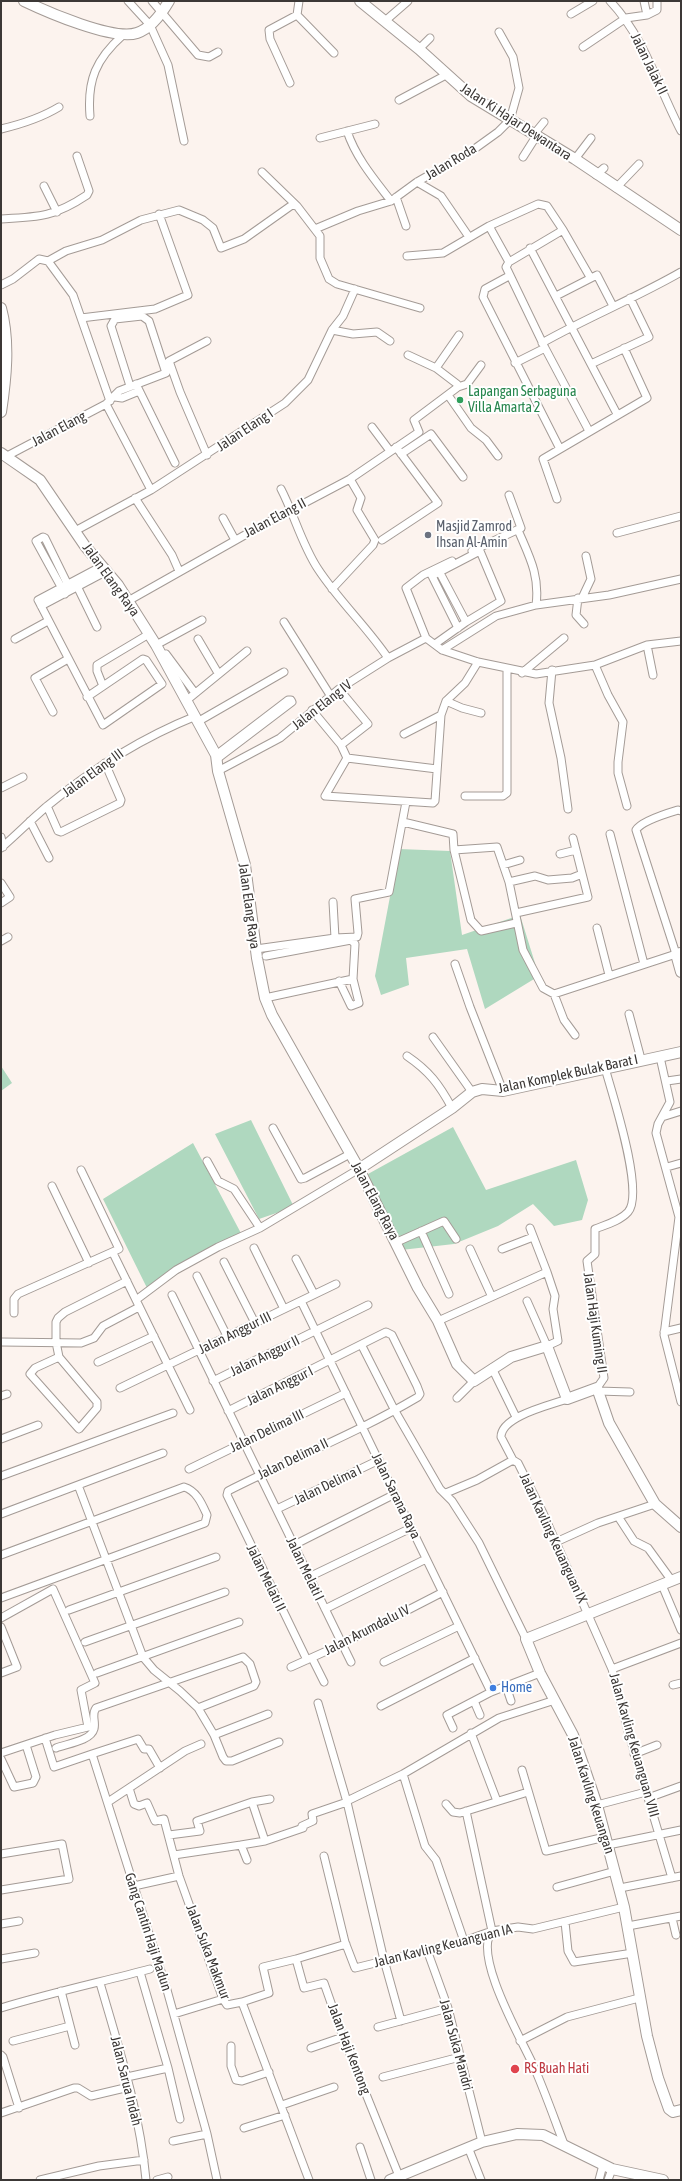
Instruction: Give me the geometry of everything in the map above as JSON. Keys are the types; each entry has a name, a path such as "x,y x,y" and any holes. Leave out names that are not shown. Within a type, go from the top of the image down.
{"street":[{"path":"24,1 57,16 123,35 138,33 150,26 170,1"},
{"path":"128,1 150,26 170,71 184,141"},
{"path":"152,1 198,55 209,57 218,52"},
{"path":"290,83 270,39 269,30 297,15 300,1"},
{"path":"385,21 408,1"},
{"path":"571,14 593,1"},
{"name":"Jalan Jalak II","path":"610,1 626,18 646,53 681,132"},
{"path":"644,1 647,15"},
{"path":"583,47 626,18 647,15 658,9 657,1"},
{"name":"Jalan Ki Hajar Dewantara","path":"362,2 419,49 446,75 472,96 510,120 536,134 574,159 600,172 616,188 681,230"},
{"path":"297,15 334,53"},
{"path":"499,32 513,57 519,88 510,120"},
{"path":"90,116 88,96 97,65 108,50 123,35"},
{"path":"419,49 430,38"},
{"path":"399,100 446,75"},
{"path":"1,129 34,119 59,107"},
{"name":"Jalan Roda","path":"315,229 358,211 394,199 417,182 473,150 498,132 510,120"},
{"path":"523,157 544,122"},
{"path":"320,138 375,124"},
{"path":"347,131 352,147 360,160 394,199 406,226"},
{"path":"574,159 591,138"},
{"path":"1,219 38,217 57,212 86,196 89,191 77,156"},
{"path":"616,188 639,164"},
{"path":"262,172 297,206 320,236 320,258 329,278 337,284 420,308"},
{"path":"417,182 441,196 469,237"},
{"path":"44,186 57,212"},
{"path":"407,256 443,252 489,226 541,203 547,206 563,230 590,277"},
{"path":"1,285 13,279 39,260 48,261 66,251 102,240 141,220 159,214 178,210 203,220 213,228 221,248 244,239 290,206 297,206"},
{"path":"81,318 156,309 188,295 159,214"},
{"path":"489,226 508,262"},
{"path":"563,230 508,262 506,267 544,346 589,430"},
{"path":"530,248 617,414"},
{"path":"48,261 70,290 110,401 151,490"},
{"path":"516,363 544,346 572,326 651,289 681,272"},
{"path":"556,296 590,277 598,275 613,306"},
{"path":"509,276 485,289 483,295 560,449"},
{"name":"Jalan Elang I","path":"75,531 151,490 207,455 290,398 308,380 332,330 343,316 355,289"},
{"path":"591,364 649,335 630,298"},
{"path":"1,308 5,322 5,376 1,412"},
{"path":"110,401 119,391 135,387 166,372 149,321 142,316 115,319 111,326 135,387 175,463"},
{"path":"332,330 353,334 377,332 390,341"},
{"path":"436,368 459,335"},
{"path":"207,341 169,361 180,392 207,455"},
{"path":"557,499 543,459 589,430 647,398 624,348"},
{"path":"408,355 436,368 458,387"},
{"path":"481,365 467,384 458,387 448,395 470,428 486,440 498,456"},
{"path":"110,401 122,398 135,387"},
{"name":"Jalan Elang II","path":"128,601 291,507 350,479 419,432 414,420 448,395"},
{"name":"Jalan Elang","path":"4,454 110,401"},
{"path":"372,427 393,449 401,454 438,503 382,540"},
{"path":"401,454 431,434 463,477"},
{"name":"Jalan Elang Raya","path":"4,454 40,480 75,531 128,601 156,645 198,718 217,757 218,771 245,864 256,949 265,998 272,1016 359,1169 397,1242 418,1288 438,1321 458,1364 474,1381"},
{"path":"332,589 373,545 375,540 357,510 361,498 350,479"},
{"path":"281,488 291,507 313,559 332,589 360,620 388,658"},
{"path":"291,507 312,493"},
{"path":"509,495 521,528 423,575 406,588 426,638 442,650 478,662 522,673 536,674 552,670 595,665 647,645 681,640"},
{"path":"135,498 172,555 179,572"},
{"path":"617,533 681,516"},
{"path":"223,518 235,540"},
{"path":"518,530 536,573 538,589 536,605"},
{"path":"43,537 64,589 36,542 43,537"},
{"path":"435,644 458,628 466,622 501,602 480,552 432,576 458,628"},
{"path":"584,624 576,615 580,598 591,579 586,556"},
{"path":"87,697 143,659 146,660 162,684 105,725 102,725 87,697 48,621 41,606 64,589 105,569"},
{"path":"440,573 466,622"},
{"path":"442,650 493,618 536,605 609,595 681,579"},
{"path":"76,584 97,627"},
{"path":"156,645 202,620"},
{"path":"15,639 48,621"},
{"path":"284,622 330,695"},
{"path":"103,686 97,671 98,665 149,634"},
{"name":"Jalan Elang IV","path":"218,771 280,738 330,695 388,658 426,638"},
{"path":"522,673 564,638"},
{"path":"198,639 218,673"},
{"path":"647,645 653,675"},
{"path":"187,700 246,651"},
{"path":"166,654 195,693"},
{"path":"52,712 35,678 68,659"},
{"path":"347,758 325,796 433,803 435,801 441,715 446,701 465,683 478,662"},
{"path":"595,665 608,696 623,722 618,773 627,806"},
{"path":"465,796 503,796 507,792 507,669"},
{"path":"552,670 549,703 559,750 568,809"},
{"name":"Jalan Elang III","path":"2,848 47,806 104,763 134,744 198,718 284,672"},
{"path":"339,689 368,724 341,745"},
{"path":"288,700 291,700 292,702 217,757 288,700"},
{"path":"446,701 462,708 481,713"},
{"path":"312,710 341,745 347,758"},
{"path":"404,734 441,715"},
{"path":"347,758 437,769"},
{"path":"47,806 58,831 61,832 120,803 121,800 104,763"},
{"path":"1,788 23,777"},
{"path":"256,949 335,938 356,938 358,933 356,899 389,892 406,802"},
{"path":"681,811 678,810 660,816 639,826 636,833 678,954 681,972"},
{"path":"30,821 48,858"},
{"path":"402,822 453,834 454,850 471,920 475,925 482,931 516,923"},
{"path":"610,834 644,964"},
{"path":"1,838 2,848"},
{"path":"516,913 588,897 573,838"},
{"path":"454,850 496,846 509,882 516,913 516,923 523,950 540,983 546,990 554,994 564,1020 575,1035"},
{"path":"560,854 576,850"},
{"path":"503,865 520,860"},
{"path":"509,882 535,876 548,880 572,878 582,874"},
{"path":"1,883 10,897 1,903"},
{"path":"333,902 335,938"},
{"path":"597,928 609,975"},
{"path":"1,941 8,937"},
{"path":"266,956 354,941 353,978 359,1003 351,1006 338,981"},
{"path":"554,994 678,954"},
{"path":"455,964 503,1091"},
{"path":"265,998 353,978"},
{"path":"629,1014 641,1060"},
{"path":"136,1300 176,1270 218,1247 260,1228 359,1169 452,1108 472,1092 433,1037"},
{"name":"Jalan Komplek Bulak Barat I","path":"472,1092 482,1089 503,1091 681,1052"},
{"path":"407,1056 424,1067 433,1077 452,1108"},
{"path":"660,1056 667,1081 670,1102 658,1124 656,1132 680,1216 664,1332 665,1345 681,1402"},
{"name":"Jalan Haji Kuming II","path":"598,1390 604,1378 587,1261 595,1254 595,1230 624,1216 631,1208 632,1183 630,1161 605,1068"},
{"path":"667,1081 681,1079"},
{"path":"662,1117 681,1111"},
{"path":"273,1128 301,1179 350,1154"},
{"path":"207,1161 218,1181 234,1189 260,1228"},
{"path":"667,1167 681,1163"},
{"path":"14,1313 14,1301 18,1294 119,1250 120,1246 81,1170"},
{"path":"52,1186 89,1263"},
{"path":"397,1242 445,1221 456,1239"},
{"path":"456,1398 474,1381 492,1368 511,1358 558,1342 553,1309 555,1296 530,1228"},
{"path":"420,1231 449,1294"},
{"path":"502,1249 533,1237"},
{"path":"254,1248 284,1309"},
{"path":"470,1249 491,1295"},
{"path":"113,1253 190,1410"},
{"path":"296,1260 314,1294"},
{"path":"224,1262 255,1323"},
{"path":"673,1269 681,1267"},
{"path":"438,1321 491,1295 547,1272"},
{"path":"197,1276 227,1336"},
{"path":"59,1357 35,1368 30,1374 79,1429 97,1408 97,1402 59,1357 56,1342 58,1318 127,1281"},
{"name":"Jalan Anggur III","path":"120,1388 336,1284"},
{"name":"Jalan Melati I","path":"172,1295 351,1662"},
{"name":"Jalan Sarana Raya","path":"301,1301 491,1692"},
{"path":"527,1301 547,1346 567,1399"},
{"name":"Jalan Anggur II","path":"213,1381 368,1305"},
{"path":"1,1342 81,1343 90,1340 103,1326 139,1307"},
{"path":"664,1332 681,1328"},
{"name":"Jalan Anggur I","path":"228,1412 331,1362 386,1332 390,1333 420,1394 418,1397 395,1411"},
{"path":"98,1362 154,1336"},
{"path":"362,1346 395,1411 440,1489 446,1493 452,1501 479,1543 526,1639 676,1579 648,1548 634,1541 619,1518"},
{"path":"492,1368 516,1417"},
{"path":"630,1392 598,1390 609,1423 655,1504 681,1527"},
{"name":"Jalan Kavling Keuanguan IX","path":"588,1614 556,1542 518,1463 513,1460 501,1433 516,1417 598,1390"},
{"name":"Jalan Delima III","path":"189,1469 346,1392"},
{"name":"Jalan Delima II","path":"227,1495 228,1491 260,1475 395,1411"},
{"path":"1,1476 174,1413"},
{"path":"1,1438 38,1425"},
{"path":"1,1514 163,1453"},
{"name":"Jalan Delima I","path":"277,1510 379,1460"},
{"path":"446,1493 477,1480 513,1460"},
{"path":"78,1485 143,1657 154,1670 170,1682 198,1708 214,1735 226,1761 232,1761 279,1742"},
{"path":"1,1555 184,1488 191,1489 198,1498 207,1515 205,1523 1,1598"},
{"path":"294,1545 395,1494"},
{"name":"Jalan Melati II","path":"227,1495 309,1659 324,1682"},
{"path":"556,1542 598,1523 619,1518 655,1504"},
{"path":"310,1577 411,1528"},
{"path":"69,1610 216,1557"},
{"path":"325,1609 426,1559"},
{"path":"662,1585 681,1630"},
{"path":"1,1618 53,1589 96,1683 81,1690 88,1727 45,1738 1,1753"},
{"path":"85,1642 225,1592"},
{"name":"Jalan Arumdalu IV","path":"291,1667 342,1644 443,1592"},
{"name":"Jalan Kavling Keuanguan VIII","path":"588,1614 612,1669 634,1754 660,1834 672,1878"},
{"path":"97,1673 239,1622"},
{"path":"384,1662 459,1626"},
{"path":"1,1627 17,1667 1,1673"},
{"name":"Jalan Kavling Keuangan","path":"526,1639 540,1673 555,1700 579,1751 597,1805 620,1888 633,1953 639,1998 658,2078 669,2109 674,2112 681,2110"},
{"path":"612,1669 681,1643"},
{"path":"56,1748 89,1737 94,1729 93,1713 96,1708 243,1657 247,1660 256,1682 254,1686 198,1708"},
{"path":"381,1706 475,1658"},
{"path":"453,1728 447,1715 491,1692 540,1673"},
{"path":"673,1685 681,1683"},
{"path":"506,1686 511,1701"},
{"path":"174,1855 265,1841 303,1828 302,1826 313,1821 312,1814 347,1801 403,1774 499,1718 555,1700"},
{"path":"474,1701 480,1715"},
{"path":"318,1703 347,1801 384,1960 401,2021"},
{"path":"214,1735 268,1714"},
{"path":"471,1733 497,1801"},
{"path":"45,1738 54,1767 138,1739 144,1749 149,1749 160,1768"},
{"path":"108,1802 185,1751 201,1744"},
{"path":"1,1758 14,1787 33,1783 36,1777 26,1745"},
{"path":"634,1754 657,1745"},
{"name":"Gang Cantin Haji Madun","path":"92,1754 174,2014 207,2134 217,2180"},
{"path":"522,1770 546,1851 681,1830"},
{"path":"403,1774 425,1846 436,1860 464,1941"},
{"path":"597,1805 647,1795 681,1786"},
{"name":"Jalan Suka Makmur","path":"129,1788 134,1804 139,1806 147,1803 155,1821 164,1819 170,1835 179,1876 223,1999 227,2005 242,2002 309,2180"},
{"path":"446,1804 453,1812 466,1811 528,1792"},
{"path":"170,1835 200,1831 197,1821 252,1802 270,1799"},
{"path":"252,1802 265,1841"},
{"path":"466,1811 492,1931 488,1945 490,1962 496,1984 520,2042 533,2065 564,2144"},
{"path":"1,1854 62,1844 69,1878 1,1890"},
{"path":"241,1845 247,1860"},
{"path":"242,2002 269,1993 263,1968 264,1966 296,1959 346,1944 324,1856"},
{"path":"557,1887 615,1871"},
{"path":"134,1886 179,1876"},
{"path":"620,1888 681,1876"},
{"name":"Jalan Kavling Keuanguan IA","path":"346,1944 355,1968 464,1941 492,1931 518,1927 533,1929 624,1907"},
{"path":"628,1926 681,1916"},
{"path":"672,1918 676,1935"},
{"path":"1,1924 19,1921"},
{"path":"565,1922 568,1950 574,1962 633,1953"},
{"name":"Jalan Suka Mandri","path":"426,1950 448,2008 482,2142"},
{"path":"1,1959 35,1953"},
{"name":"Jalan Haji Kentong","path":"296,1959 304,1988 324,1983 343,2037 400,2176"},
{"path":"1,2008 61,1991 100,1983 150,1969"},
{"path":"140,1972 168,2068 180,2119"},
{"name":"Jalan Sarua Indah","path":"100,1983 127,2078 144,2160 146,2180"},
{"path":"61,1991 75,2045"},
{"path":"520,2042 567,2017 639,1998"},
{"path":"174,2014 223,1999"},
{"path":"378,2027 448,2008"},
{"path":"12,2041 70,2026"},
{"path":"311,2048 343,2037"},
{"path":"231,2046 231,2066 236,2080 242,2081 269,2072"},
{"path":"1,2055 3,2057 19,2108"},
{"path":"383,2077 460,2057"},
{"path":"127,2078 168,2068"},
{"path":"1,2113 74,2088 78,2088 91,2096 129,2087"},
{"path":"282,2105 334,2087"},
{"path":"244,2128 285,2115"},
{"path":"174,2141 207,2134"},
{"path":"390,2180 468,2147 482,2142 517,2134 543,2135 564,2144 607,2167 663,2180"},
{"path":"360,2147 371,2180"},
{"path":"468,2147 481,2180"},
{"path":"40,2180 99,2166 144,2160"},
{"path":"599,2180 607,2167"},
{"path":"607,2167 608,2180"},
{"path":"157,2180 168,2177"}],"green space":[{"path":"399,849 450,851 462,935 520,915 539,976 485,1009 467,949 406,958 409,985 381,995 375,976"},
{"path":"1,1066 12,1083 1,1091"},
{"path":"251,1120 294,1207 259,1219 215,1134"},
{"path":"453,1127 486,1190 576,1160 588,1200 582,1220 554,1226 533,1204 498,1226 454,1244 401,1250 368,1174"},
{"path":"193,1143 243,1237 184,1270 149,1292 103,1199"}],"place":[{"name":"Lapangan Serbaguna Villa Amarta 2","path":"460,400"},
{"name":"Masjid Zamrod Ihsan Al-Amin","path":"428,535"},
{"name":"Home","path":"493,1688"},
{"name":"RS Buah Hati","path":"515,2069"}]}
